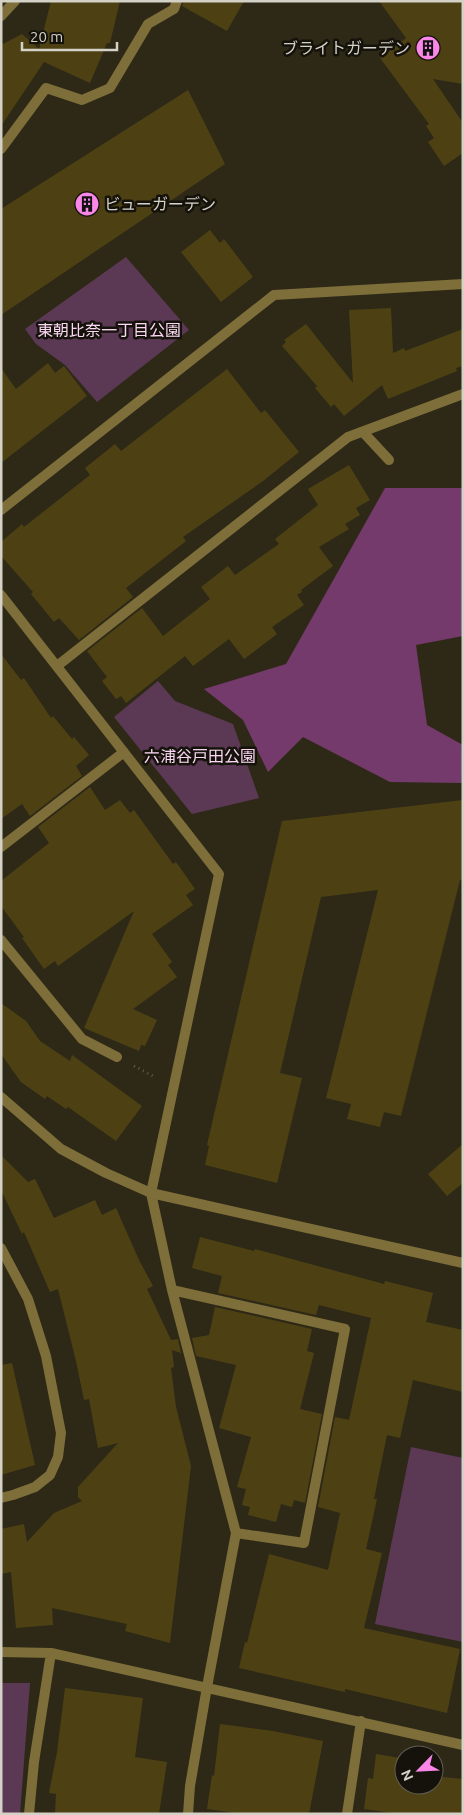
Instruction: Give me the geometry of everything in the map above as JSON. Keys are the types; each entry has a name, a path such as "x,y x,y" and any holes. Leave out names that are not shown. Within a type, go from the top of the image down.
{"street":[{"path":"1,16 15,1"},
{"path":"1,149 46,88 82,100 110,88 148,24 174,9 177,1"},
{"path":"1,510 274,295 463,284"},
{"path":"57,666 348,437 463,394"},
{"path":"363,432 390,460"},
{"path":"1,595 219,874 151,1192 172,1290 236,1533 206,1687 190,1786 188,1814"},
{"path":"1,848 124,752"},
{"path":"1,940 82,1039 117,1057"},
{"path":"1,1098 61,1149 106,1173 151,1192 463,1263"},
{"path":"1,1248 28,1300 46,1356 62,1433 58,1457 50,1475 35,1487 1,1498"},
{"path":"172,1290 345,1329 304,1543 236,1533"},
{"path":"1,1652 51,1653 463,1745"},
{"path":"29,1814 34,1762 51,1653"},
{"path":"347,1814 361,1721"}],"path":[{"path":"117,1057 174,1087"}],"green space":[{"name":"東朝比奈一丁目公園","path":"126,257 189,330 97,402 65,365 36,344 25,329"},
{"name":"六浦谷戸田公園","path":"158,681 175,701 233,724 259,798 192,814 114,717"},
{"path":"411,1447 463,1458 463,1642 375,1624"},
{"path":"1,1683 30,1683 20,1814 1,1814"}],"shaded area":[{"path":"385,488 463,488 463,636 416,645 427,725 463,745 463,783 390,782 303,737 268,772 243,720 204,689 286,664"}],"building":[{"path":"51,1 120,1 110,43 107,43 90,83 44,62 1,126 1,45 22,34 39,49"},
{"path":"184,1 244,1 227,31 182,6"},
{"name":"ブライトガーデン","path":"379,1 463,1 463,84 433,79 463,123 463,153 444,166 428,142 434,138 426,126 429,124 380,58 406,38"},
{"name":"ビューガーデン","path":"188,90 225,164 1,315 1,209"},
{"path":"210,230 220,243 224,239 253,277 221,302 181,252"},
{"path":"391,308 393,353 404,348 405,351 463,329 463,366 456,368 457,371 388,399 382,385 344,416 334,404 331,407 315,388 317,386 282,346 286,342 284,340 306,324 353,383 349,310"},
{"path":"48,363 55,373 64,366 87,396 1,463 1,368 16,389"},
{"path":"227,369 261,413 265,410 299,452 263,481 183,537 186,541 126,588 133,597 79,640 59,618 54,622 31,594 33,592 1,556 1,542 22,524 24,527 90,475 85,468 115,444 121,451"},
{"path":"349,465 370,500 356,508 360,515 345,524 349,529 319,547 333,566 301,590 302,592 297,595 304,605 272,627 277,634 244,659 229,639 193,666 185,656 126,703 121,696 116,699 102,681 107,677 87,651 142,608 163,636 210,599 201,587 228,566 235,575 279,544 275,539 318,505 308,489"},
{"path":"1,654 21,680 24,678 51,718 53,716 72,739 74,737 89,755 76,766 82,776 30,816 22,804 1,819"},
{"path":"90,787 105,810 120,800 130,813 134,810 173,864 176,862 195,889 186,895 193,905 152,934 172,962 168,965 177,977 133,1009 157,1020 145,1046 141,1045 139,1051 84,1028 134,911 58,966 55,961 44,969 22,938 24,937 1,906 1,881 49,843 38,827"},
{"path":"463,800 463,879 460,880 401,1116 384,1112 380,1127 347,1119 351,1104 326,1098 378,890 321,897 280,1073 302,1078 277,1183 205,1165 209,1146 207,1145 282,821"},
{"path":"1,1003 26,1021 40,1041 70,1061 72,1055 142,1106 116,1141 68,1107 66,1109 47,1096 45,1099 21,1082 1,1054"},
{"path":"463,1144 463,1183 447,1196 428,1174"},
{"path":"1,1155 28,1182 35,1179 54,1218 95,1200 102,1215 116,1208 139,1260 153,1286 147,1289 171,1340 178,1339 181,1353 172,1350 174,1367 171,1368 176,1407 191,1466 170,1643 125,1631 127,1624 52,1608 53,1625 16,1628 11,1572 1,1574 1,1529 24,1524 27,1542 54,1513 82,1501 78,1497 78,1487 118,1443 98,1448 89,1399 84,1400 58,1289 50,1292 24,1232 22,1234 1,1190"},
{"path":"200,1237 254,1251 255,1249 384,1284 385,1281 433,1293 426,1322 463,1330 463,1392 413,1380 400,1438 387,1435 374,1499 377,1499 366,1549 382,1553 364,1628 460,1649 447,1713 345,1689 345,1692 239,1668 269,1554 328,1570 340,1513 318,1507 335,1417 349,1420 371,1318 319,1305 316,1315 218,1293 222,1276 192,1268"},
{"path":"215,1307 312,1329 307,1351 314,1353 300,1409 322,1414 305,1503 294,1500 292,1507 281,1504 276,1522 248,1515 250,1507 242,1505 246,1489 237,1487 251,1437 219,1428 236,1365 196,1356 192,1338 209,1335"},
{"path":"12,1363 35,1465 1,1475 1,1365"},
{"path":"65,1688 143,1698 135,1757 167,1762 159,1814 55,1814 56,1794 49,1793 57,1752"},
{"path":"220,1724 273,1731 323,1741 309,1814 243,1814 207,1809 212,1775 214,1776"},
{"path":"376,1754 394,1757 394,1795 444,1795 444,1777 463,1779 463,1814 401,1814 364,1809 368,1778 373,1779"}],"place":[{"name":"ブライトガーデン","path":"428,48"},
{"name":"ビューガーデン","path":"87,204"}]}
